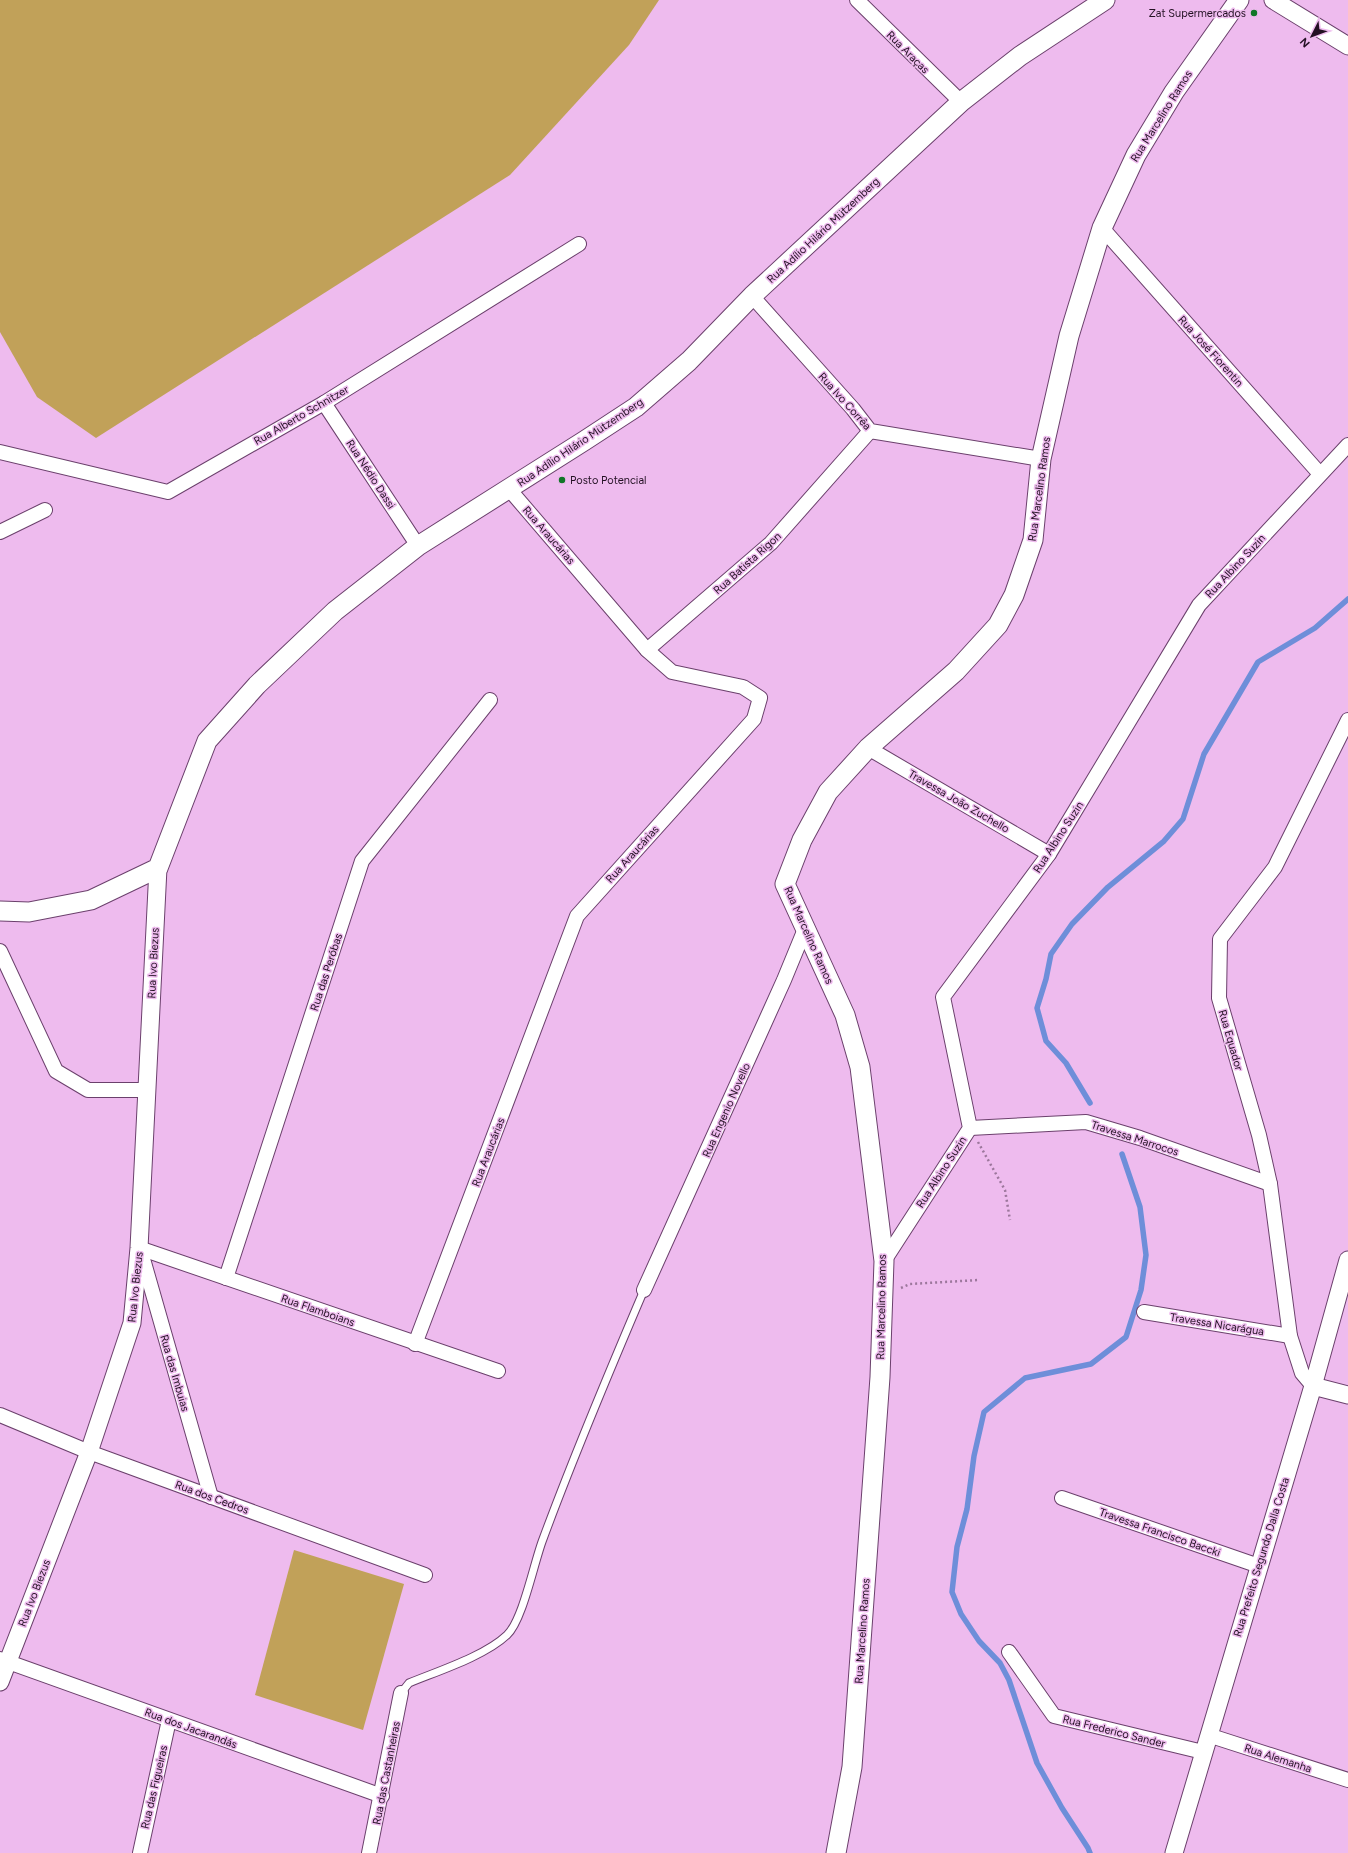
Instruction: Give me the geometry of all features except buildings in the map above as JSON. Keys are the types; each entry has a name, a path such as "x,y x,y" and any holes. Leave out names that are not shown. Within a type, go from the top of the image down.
{"main road":[{"name":"Rua Adílio Hilário Mützemberg","path":"158,868 207,741 257,685 335,611 418,546 636,407 689,361 752,296 961,102 1020,56 1105,0"},
{"name":"Rua Marcelino Ramos","path":"836,1853 852,1767 880,1377 884,1261 860,1067 845,1015 785,884 802,840 828,792 868,748 956,671 998,626 1014,595 1033,540 1042,459 1069,336 1102,228 1136,155 1174,92 1239,0"},
{"path":"0,911 29,912 91,900 158,868"}],"street":[{"name":"Rua Araças","path":"857,0 961,102"},
{"path":"1273,0 1348,46"},
{"name":"Rua José Fiorentin","path":"1102,228 1320,474"},
{"name":"Rua Alberto Schnitzer","path":"0,452 168,492 324,403 579,244"},
{"name":"Rua Ivo Corrêa","path":"752,296 853,409 870,431 1042,459"},
{"name":"Rua Nédio Dassi","path":"324,403 418,546"},
{"name":"Rua Batista Rigon","path":"647,650 771,543 870,431"},
{"name":"Rua Albino Suzin","path":"884,1261 970,1128 943,997 1049,854 1199,605 1348,445"},
{"name":"Rua Araucárias","path":"415,1344 577,916 754,719 760,698 743,687 672,672 647,650 509,489"},
{"path":"0,532 45,510"},
{"name":"Rua das Peróbas","path":"226,1278 362,862 490,700"},
{"name":"Rua Equador","path":"1313,1386 1302,1373 1290,1336 1270,1184 1259,1135 1219,998 1220,939 1275,867 1348,720"},
{"name":"Travessa João Zuchello","path":"868,748 1049,854"},
{"name":"Rua Ivo Biezus","path":"0,1682 4,1660 89,1452 132,1323 139,1248 158,868"},
{"name":"Rua Engenio Novello","path":"644,1290 781,987 805,929"},
{"path":"0,951 56,1071 88,1090 146,1090"},
{"name":"Travessa Marrocos","path":"970,1128 1086,1122 1140,1138 1270,1184"},
{"name":"Rua Flamboians","path":"139,1248 415,1344 498,1371"},
{"name":"Rua das Imbuias","path":"139,1248 211,1497"},
{"name":"Rua Prefeito Segundo Dalla Costa","path":"1174,1853 1313,1386 1348,1260"},
{"name":"Travessa Nicarágua","path":"1144,1312 1290,1336"},
{"path":"1313,1386 1348,1395"},
{"name":"Rua dos Cedros","path":"0,1415 89,1452 425,1575"},
{"name":"Travessa Francisco Baccki","path":"1062,1498 1259,1566"},
{"name":"Rua Frederico Sander","path":"1009,1652 1054,1716 1203,1752"},
{"name":"Rua dos Jacarandás","path":"4,1660 382,1796"},
{"name":"Rua das Castanheiras","path":"369,1853 382,1796 401,1693"},
{"name":"Rua das Figueiras","path":"140,1853 169,1720"},
{"name":"Rua Alemanha","path":"1208,1735 1348,1780"}],"lane":[{"path":"401,1693 410,1684 482,1652 507,1635 515,1623 542,1541 566,1478 644,1290"}],"path":[{"path":"970,1128 1005,1190 1010,1220"},
{"path":"896,1291 910,1284 979,1280"}],"shaded area":[{"path":"0,0 659,0 629,45 510,175 96,438 37,397 0,332"},
{"path":"294,1550 404,1584 363,1730 255,1695"}],"waterway":[{"path":"1090,1103 1066,1063 1046,1041 1037,1008 1046,979 1051,954 1072,924 1108,887 1164,841 1183,819 1204,754 1258,662 1315,628 1348,599"},
{"path":"1090,1853 1062,1808 1037,1763 1009,1680 1000,1663 979,1641 961,1614 952,1592 957,1547 967,1509 974,1456 984,1412 1025,1378 1091,1364 1126,1337 1141,1290 1146,1255 1140,1207 1122,1154"}],"place":[{"name":"Zat Supermercados","path":"1254,13"},
{"name":"Posto Potencial","path":"562,480"}]}
